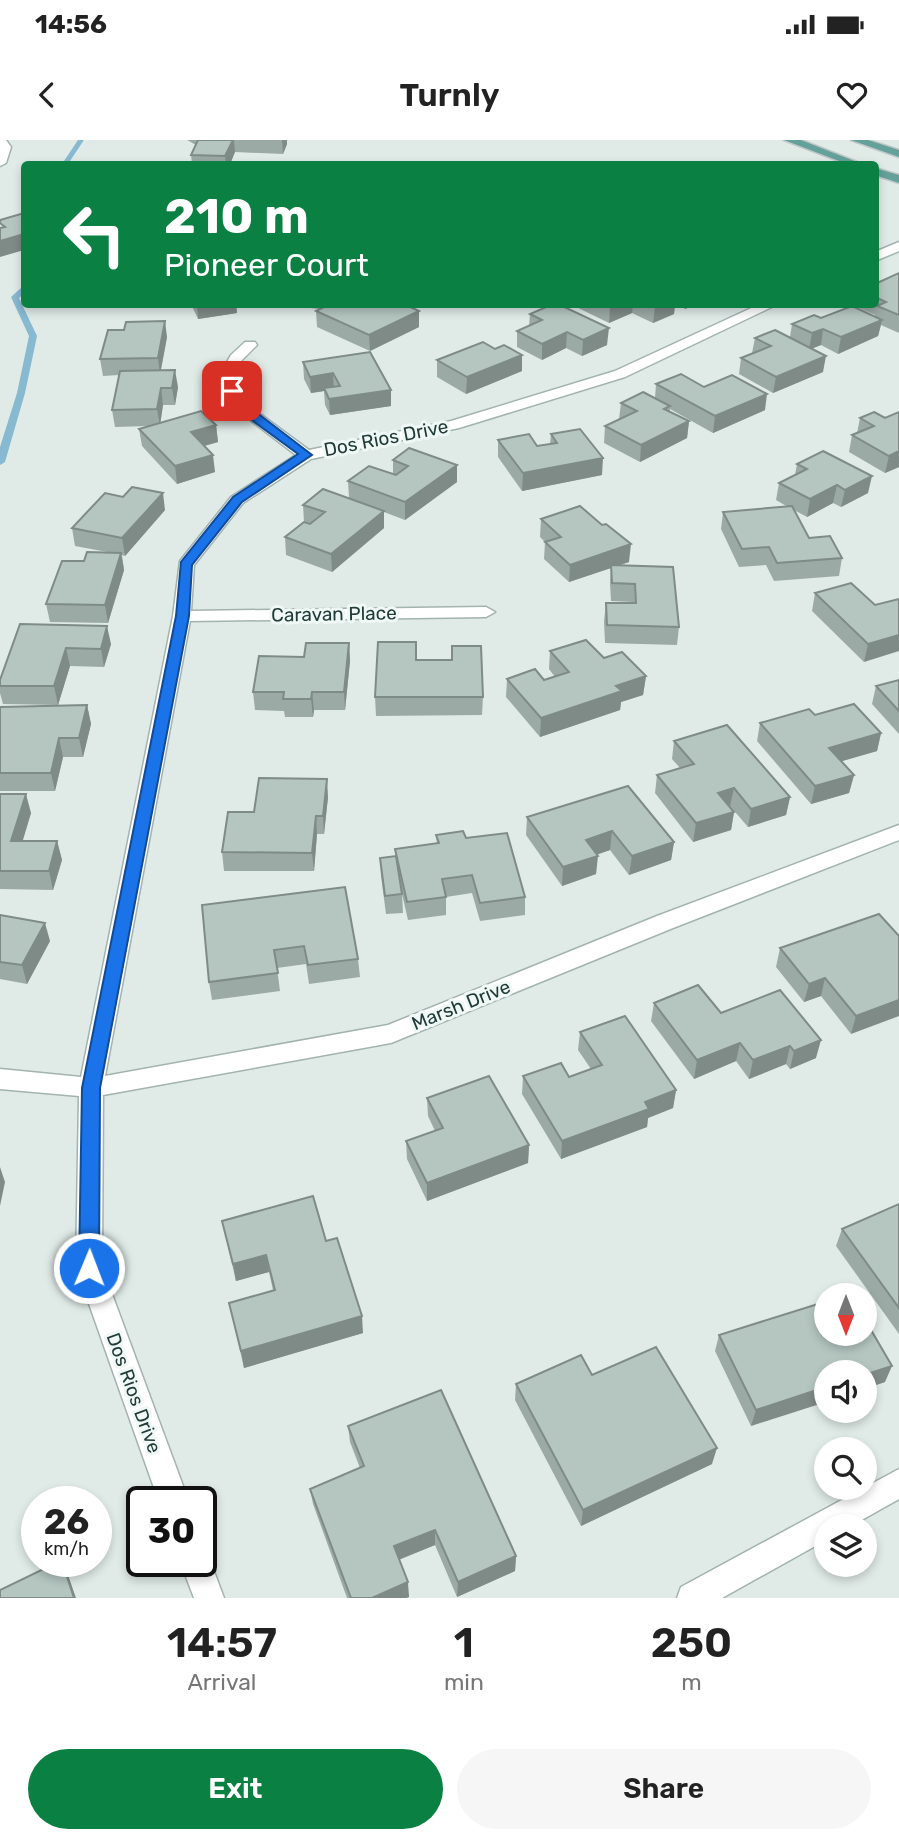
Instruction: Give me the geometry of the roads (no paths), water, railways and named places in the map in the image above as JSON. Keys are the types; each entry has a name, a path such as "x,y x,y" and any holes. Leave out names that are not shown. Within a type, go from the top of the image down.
{"main road":[{"path":"789,140 848,161"},
{"path":"857,140 899,155"},
{"path":"879,172 899,179"}],"street":[{"path":"0,141 5,147 0,163"},
{"path":"879,255 899,247"},
{"name":"Dos Rios Drive","path":"168,1486 89,1268 91,1088 182,616 186,565 237,500 306,455 454,425 620,374 763,308"},
{"path":"250,345 236,358 225,377 238,404 306,455"},
{"name":"Caravan Place","path":"182,616 486,612"},
{"name":"Marsh Drive","path":"0,1079 91,1088 391,1034 665,922 899,832"},
{"path":"692,1598 899,1482"},
{"path":"201,1577 209,1598"}],"waterway":[{"path":"67,161 81,140"},
{"path":"0,462 21,393 33,336 15,297 21,292"}]}
